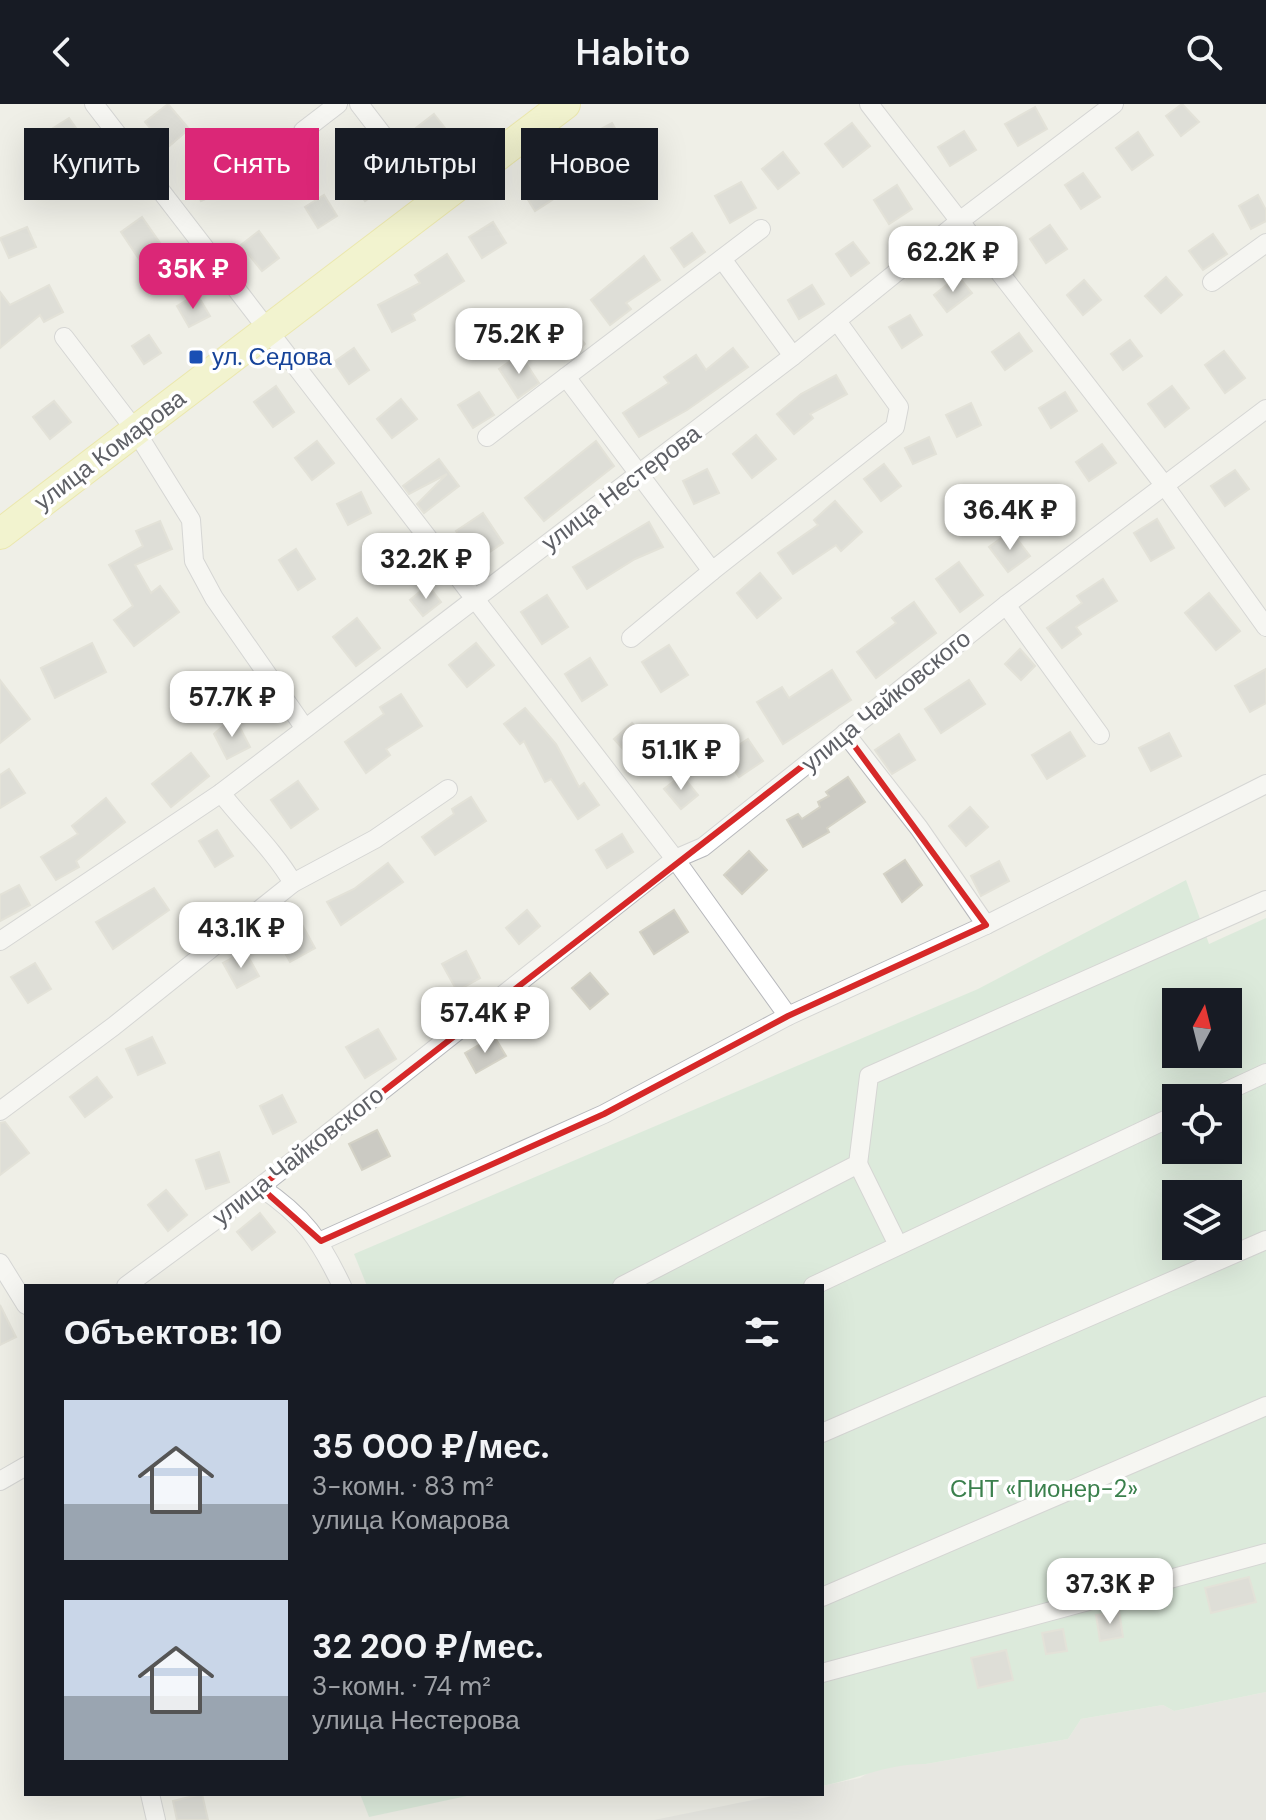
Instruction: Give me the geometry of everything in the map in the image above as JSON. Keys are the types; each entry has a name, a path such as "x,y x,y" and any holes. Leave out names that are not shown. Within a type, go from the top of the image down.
{"main road":[{"name":"улица Комарова","path":"0,534 565,104"}],"street":[{"path":"94,104 675,859 788,1016"},
{"path":"307,128 338,104"},
{"path":"359,104 435,203"},
{"path":"869,104 1165,486 1266,627"},
{"name":"улица Нестерова","path":"0,941 221,793 793,356 961,220 1114,104"},
{"path":"487,437 761,229"},
{"path":"1212,282 1264,250"},
{"path":"722,259 793,356"},
{"path":"631,638 895,427 899,407 837,321"},
{"path":"64,337 135,430 191,520 194,561 214,598 304,727"},
{"path":"566,377 712,571"},
{"name":"улица Чайковского","path":"129,1284 260,1187 675,859 703,847 1006,605 1266,409"},
{"path":"1006,605 1100,735"},
{"path":"845,733 919,828 986,925"},
{"path":"321,1241 604,1114 788,1016 986,925 1266,784"},
{"path":"0,1111 114,1026 293,883 375,839 448,789"},
{"path":"221,793 249,829 277,856 293,883"},
{"path":"898,1245 858,1164 869,1076 1266,900"},
{"path":"1242,1084 1266,1073"},
{"path":"817,1284 1162,1122"},
{"path":"626,1284 858,1164"},
{"path":"260,1187 289,1206 321,1241 341,1284"},
{"path":"824,1432 1266,1240"},
{"path":"0,1263 24,1302"},
{"path":"824,1596 1266,1406"},
{"path":"0,1481 24,1467"},
{"path":"824,1672 1266,1553"},
{"path":"150,1796 156,1820"}],"highlighted area":[{"path":"845,733 986,925 788,1016 604,1114 321,1241 260,1187"}],"shaded area":[{"path":"1266,1692 1266,1820 654,1820 773,1796 824,1796 824,1786 860,1778 873,1770 1068,1739 1081,1719 1163,1705 1174,1711"}],"green space":[{"name":"СНТ «Пионер-2»","path":"1186,880 1209,944 1266,918 1266,1692 1174,1711 1163,1705 1081,1719 1068,1739 899,1766 824,1785 824,1284 366,1284 354,1254 978,989"},
{"path":"361,1796 467,1796 369,1817"}],"building":[{"path":"168,104 188,128 169,146 169,128 150,128 145,122"},
{"path":"1182,104 1199,122 1181,136 1166,116"},
{"path":"1035,107 1047,129 1018,146 1005,124"},
{"path":"434,114 445,128 416,128"},
{"path":"69,118 76,128 53,128"},
{"path":"852,123 870,146 843,167 825,144"},
{"path":"964,131 976,150 950,166 938,147"},
{"path":"1138,132 1153,155 1132,170 1116,148"},
{"path":"783,152 799,173 778,189 762,169"},
{"path":"1083,173 1100,197 1081,209 1065,185"},
{"path":"741,182 756,208 730,223 715,196"},
{"path":"897,185 912,209 889,224 874,200"},
{"path":"324,195 337,216 318,228 305,207"},
{"path":"1258,195 1266,210 1266,221 1251,229 1239,206"},
{"path":"528,200 552,200 535,211"},
{"path":"142,217 165,250 143,265 121,232"},
{"path":"493,222 506,243 482,258 469,237"},
{"path":"1050,225 1067,249 1046,263 1030,239"},
{"path":"27,227 36,247 9,258 0,238"},
{"path":"259,231 279,258 262,271 241,245"},
{"path":"692,233 705,252 684,267 671,248"},
{"path":"1213,234 1227,254 1203,270 1189,251"},
{"path":"853,242 869,263 851,276 836,254"},
{"path":"447,254 464,281 412,314 415,320 392,332 378,305 420,283 415,275"},
{"path":"644,256 660,280 626,303 631,309 610,325 591,300"},
{"path":"958,276 972,293 947,312 934,295"},
{"path":"1166,277 1182,295 1161,313 1145,296"},
{"path":"1084,280 1101,300 1083,315 1067,295"},
{"path":"49,285 63,312 44,322 40,315 0,348 0,292 10,305"},
{"path":"812,285 824,304 799,319 788,300"},
{"path":"197,294 210,316 189,327 177,306"},
{"path":"910,315 922,335 902,348 889,327"},
{"path":"566,322 585,344 570,357 551,335"},
{"path":"1019,333 1032,351 1005,370 992,352"},
{"path":"149,335 161,353 144,364 132,346"},
{"path":"1130,340 1142,356 1123,370 1111,354"},
{"path":"354,348 369,370 349,384 334,362"},
{"path":"733,348 748,367 687,410 639,437 623,413 669,383 664,377 696,355 706,370"},
{"path":"1224,351 1245,378 1225,393 1205,365"},
{"path":"520,354 539,383 518,398 499,369"},
{"path":"836,375 847,394 810,414 813,418 794,434 777,414 801,394"},
{"path":"276,386 294,412 273,427 254,402"},
{"path":"1172,386 1189,408 1165,427 1148,404"},
{"path":"479,392 494,415 473,428 458,405"},
{"path":"1065,392 1077,411 1051,428 1039,408"},
{"path":"401,399 417,419 392,438 377,419"},
{"path":"54,401 71,422 50,439 33,417"},
{"path":"971,403 981,425 957,437 946,415"},
{"path":"756,435 776,459 752,478 733,454"},
{"path":"929,437 936,454 913,464 905,448"},
{"path":"317,441 334,463 312,480 295,458"},
{"path":"596,441 614,466 544,521 525,498"},
{"path":"1102,444 1116,463 1089,481 1076,462"},
{"path":"439,459 459,486 424,513 417,504 447,474 409,494 403,486"},
{"path":"884,464 901,486 881,501 864,479"},
{"path":"707,469 719,493 694,504 683,481"},
{"path":"1235,470 1249,489 1225,506 1211,486"},
{"path":"361,492 371,513 348,525 337,504"},
{"path":"1058,494 1074,520 1050,535 1034,509"},
{"path":"835,501 862,532 841,551 836,545 793,574 778,553 818,525 814,520"},
{"path":"483,513 503,543 476,561 456,531"},
{"path":"1157,519 1174,548 1151,561 1134,533"},
{"path":"160,521 172,549 135,565 151,593 160,586 179,612 134,646 114,620 133,606 109,565 143,546 136,531"},
{"path":"649,522 663,547 635,559 587,589 573,567"},
{"path":"1011,531 1030,556 1008,572 989,547"},
{"path":"386,536 407,556 388,575 367,554"},
{"path":"296,549 315,579 298,590 279,560"},
{"path":"959,562 983,595 960,612 936,579"},
{"path":"760,573 781,598 757,618 737,593"},
{"path":"1103,579 1117,601 1076,627 1081,634 1062,648 1047,628 1082,603 1077,596"},
{"path":"428,585 441,602 423,616 410,600"},
{"path":"1209,593 1240,631 1216,650 1185,613"},
{"path":"547,595 568,627 542,644 521,612"},
{"path":"914,602 936,633 876,678 857,652 896,623 892,618"},
{"path":"357,618 380,648 356,666 333,637"},
{"path":"92,643 106,672 55,698 41,668"},
{"path":"476,643 494,665 467,687 449,665"},
{"path":"669,645 688,675 661,692 642,662"},
{"path":"1020,649 1035,666 1021,680 1005,664"},
{"path":"590,658 607,685 582,701 565,674"},
{"path":"1266,669 1266,703 1250,712 1235,686"},
{"path":"832,670 851,700 783,744 757,702 782,687 789,698"},
{"path":"0,680 30,719 0,743"},
{"path":"969,680 985,704 941,733 925,709"},
{"path":"401,694 422,726 386,749 390,755 366,773 345,742 384,714 380,707"},
{"path":"525,708 556,744 579,787 584,783 599,805 578,819 551,779 545,782 524,741 520,744 504,724"},
{"path":"234,716 250,747 227,759 214,734"},
{"path":"632,723 653,746 635,762 614,739"},
{"path":"1070,732 1085,756 1047,779 1032,755"},
{"path":"1169,733 1181,756 1151,771 1139,748"},
{"path":"899,734 915,760 892,774 875,750"},
{"path":"748,739 763,761 739,777 724,755"},
{"path":"191,753 209,776 171,807 152,784"},
{"path":"9,769 25,793 0,808 0,775"},
{"path":"682,775 698,795 681,809 664,789"},
{"path":"848,777 865,802 827,828 829,832 803,847 787,820 798,814 802,819 820,807 818,802 829,796 826,792"},
{"path":"298,781 318,809 291,828 271,800"},
{"path":"471,797 486,821 435,855 422,837 454,814 452,809"},
{"path":"106,798 125,822 76,861 79,867 56,880 41,857 78,834 72,826"},
{"path":"970,807 988,827 966,846 949,826"},
{"path":"217,830 233,856 215,867 199,841"},
{"path":"622,834 633,852 607,868 596,850"},
{"path":"749,851 767,870 742,894 724,875"},
{"path":"905,860 922,885 902,902 884,874"},
{"path":"999,861 1009,881 981,896 971,876"},
{"path":"388,863 403,882 341,925 327,902 354,889"},
{"path":"19,885 30,905 0,921 0,895"},
{"path":"154,888 169,910 113,949 96,922"},
{"path":"527,910 540,926 519,944 506,928"},
{"path":"674,910 688,932 654,954 640,932"},
{"path":"300,921 315,948 290,962 275,935"},
{"path":"245,951 259,976 237,988 223,963"},
{"path":"466,951 480,978 457,991 442,964"},
{"path":"35,963 51,989 28,1003 11,977"},
{"path":"590,973 608,994 590,1009 572,988"},
{"path":"378,1029 396,1059 365,1078 346,1047"},
{"path":"494,1036 506,1056 476,1073 465,1053"},
{"path":"152,1037 165,1063 138,1075 126,1049"},
{"path":"97,1077 112,1097 85,1117 70,1097"},
{"path":"282,1095 296,1122 273,1134 260,1106"},
{"path":"5,1122 29,1153 0,1175 0,1123"},
{"path":"377,1130 390,1156 362,1170 349,1144"},
{"path":"219,1152 229,1182 206,1189 196,1160"},
{"path":"166,1190 187,1215 168,1231 148,1205"},
{"path":"260,1213 275,1232 252,1250 237,1232"},
{"path":"0,1305 16,1337 0,1345"},
{"path":"1249,1577 1256,1602 1211,1613 1205,1588"},
{"path":"1119,1611 1123,1637 1100,1641 1096,1615"},
{"path":"1063,1629 1067,1651 1046,1654 1042,1633"},
{"path":"1006,1650 1013,1680 978,1688 971,1658"},
{"path":"202,1796 208,1820 177,1820 173,1801"}],"place":[{"name":"ул. Седова","path":"196,357"}]}
